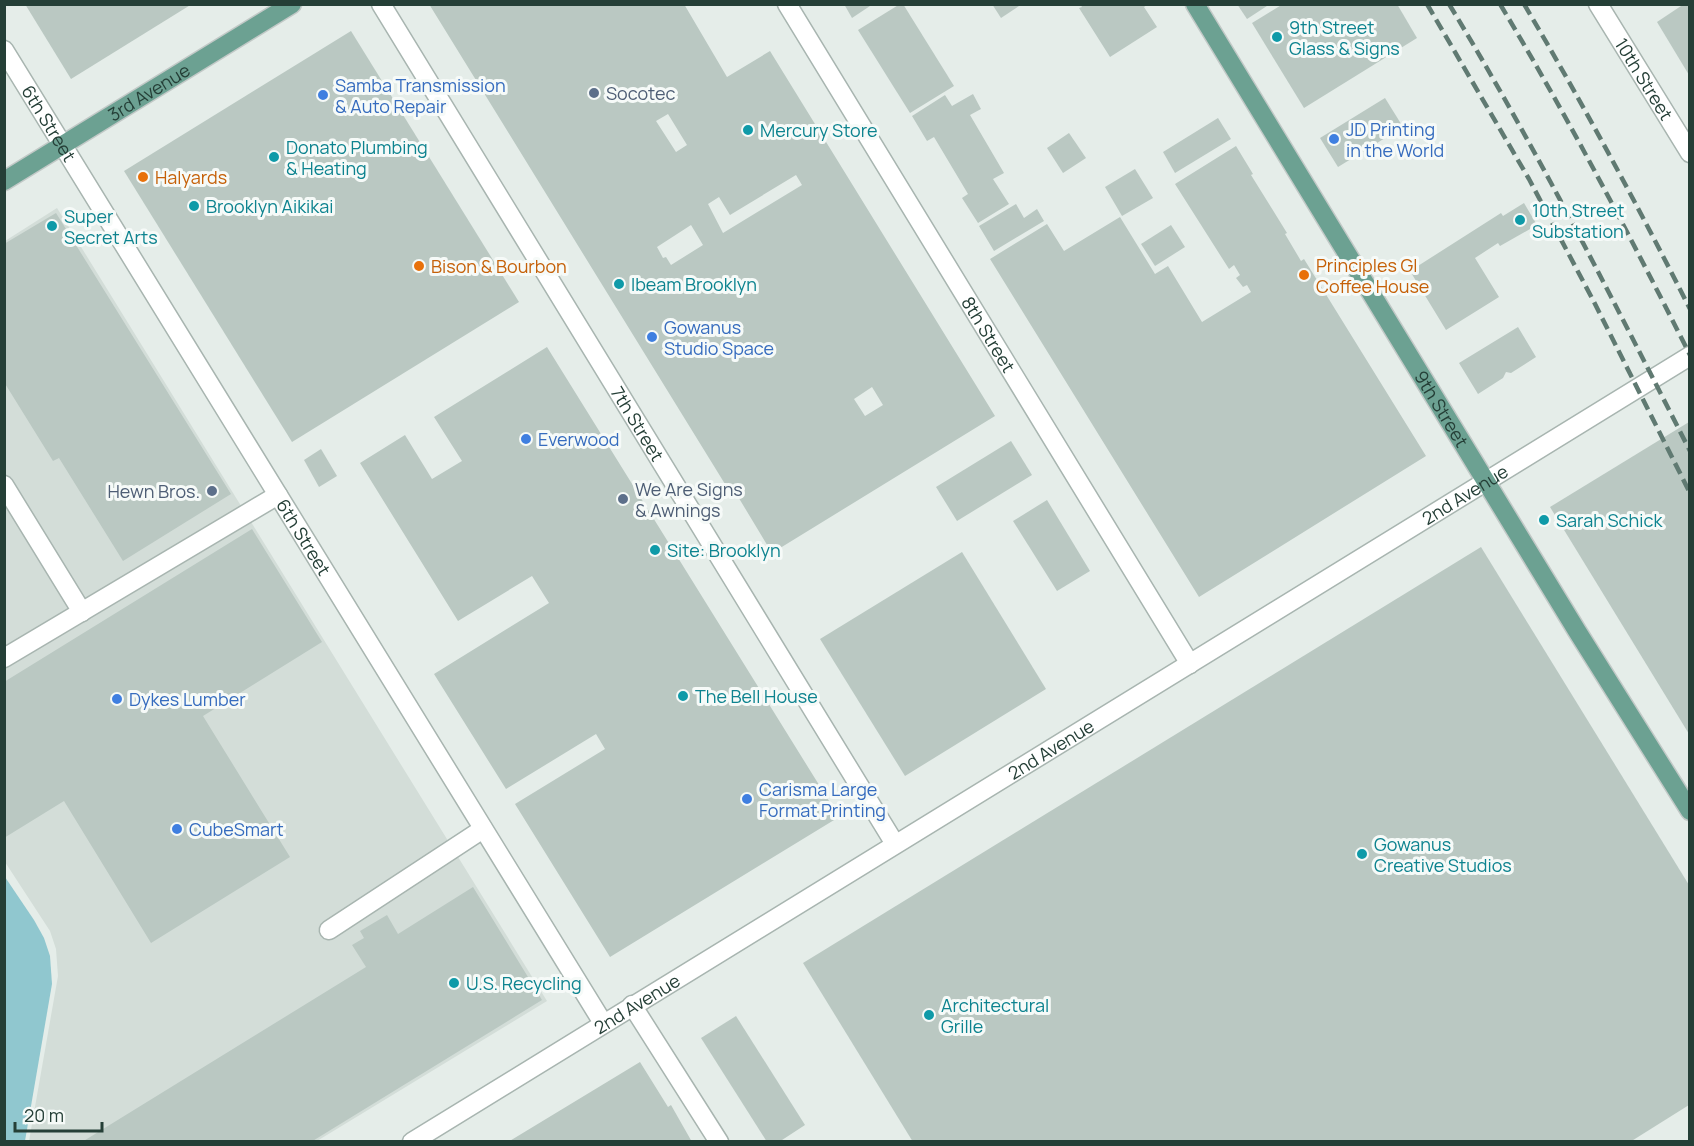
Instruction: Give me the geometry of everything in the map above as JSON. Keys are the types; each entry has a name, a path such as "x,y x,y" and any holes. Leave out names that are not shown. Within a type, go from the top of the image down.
{"main road":[{"name":"3rd Avenue","path":"4,182 292,4"},
{"name":"9th Street","path":"1195,4 1689,811"}],"street":[{"name":"7th Street","path":"381,4 895,844"},
{"name":"8th Street","path":"787,4 1190,664"},
{"name":"10th Street","path":"1598,4 1689,153"},
{"name":"6th Street","path":"4,50 603,1023"},
{"name":"2nd Avenue","path":"412,1142 1689,356"},
{"path":"4,485 82,612"},
{"path":"4,658 278,495"},
{"path":"328,930 483,829"},
{"path":"632,1005 719,1142"}],"shaded area":[{"path":"57,208 547,1001 317,1141 29,1141 58,976 56,949 50,931 5,862 5,241"}],"water":[{"path":"5,877 34,920 44,938 50,956 52,984 25,1141 5,1141"}],"building":[{"path":"25,4 192,4 71,79"},
{"path":"429,4 684,4 727,77 770,51 995,416 772,553 737,495 733,497","holes":["668,114 687,145 676,152 656,121","796,175 802,185 723,233 708,204 719,197 730,215","691,225 703,245 671,265 666,257 663,258 657,247","872,387 883,405 865,416 854,399"]},
{"path":"844,4 873,4 852,18"},
{"path":"903,4 954,86 910,113 858,30"},
{"path":"992,4 1022,4 1001,18"},
{"path":"1080,4 1148,4 1144,7 1157,27 1110,57 1079,8 1082,7"},
{"path":"1237,4 1270,4 1247,19"},
{"path":"1283,4 1397,4 1417,38 1304,108 1252,23"},
{"path":"1684,4 1689,4 1689,75 1657,22"},
{"path":"351,31 519,302 292,442 124,171"},
{"path":"973,94 981,109 970,115 1004,173 993,179 1009,204 978,223 962,198 968,194 934,137 927,141 912,116 945,95 952,106"},
{"path":"1385,98 1403,127 1338,167 1320,138"},
{"path":"1218,118 1231,139 1175,173 1163,152"},
{"path":"1069,133 1086,158 1063,173 1047,148"},
{"path":"1236,146 1301,261 1304,259 1426,456 1199,597 990,259 1047,224 1064,251 1120,217 1155,274 1168,266 1202,322 1251,292 1247,285 1243,287 1236,278 1240,275 1234,265 1229,269 1175,184"},
{"path":"1135,169 1153,198 1122,216 1105,187"},
{"path":"1524,203 1537,225 1500,246 1498,243 1475,258 1499,297 1446,330 1410,271 1501,213 1503,216"},
{"path":"1016,204 1024,218 1037,209 1044,221 994,251 979,226"},
{"path":"56,213 231,494 123,561 59,458 53,461 4,382 4,244"},
{"path":"1171,225 1185,247 1155,266 1141,244"},
{"path":"1518,327 1536,357 1511,373 1506,372 1503,378 1478,394 1459,363"},
{"path":"547,347 839,817 610,957 515,804 605,749 596,734 506,789 434,674 549,603 532,576 458,621 360,463 405,435 432,479 462,461 434,417"},
{"path":"1689,422 1689,734 1550,507"},
{"path":"1011,441 1032,475 957,521 936,487"},
{"path":"321,449 337,476 319,487 304,460"},
{"path":"1047,500 1090,571 1057,591 1013,521"},
{"name":"Dykes Lumber","path":"252,529 322,642 203,716 290,857 151,943 64,801 4,838 4,682"},
{"path":"1481,547 1689,885 1689,1105 1630,1142 913,1142 803,963"},
{"path":"962,552 1046,689 905,776 820,639"},
{"path":"473,887 542,1000 311,1142 82,1142 366,967 352,945 364,938 360,931 387,915 398,934"},
{"path":"736,1016 805,1125 779,1142 767,1142 701,1038"},
{"path":"640,1062 668,1107 671,1105 692,1142 508,1142"}],"railway":[{"path":"1427,4 1529,179 1690,493"},
{"path":"1449,4 1544,169 1690,451"},
{"path":"1500,4 1598,178 1690,355"},
{"path":"1524,4 1610,155 1690,309"}],"place":[{"name":"9th Street Glass & Signs","path":"1277,37"},
{"name":"Socotec","path":"594,93"},
{"name":"Samba Transmission & Auto Repair","path":"323,95"},
{"name":"Mercury Store","path":"748,130"},
{"name":"JD Printing in the World","path":"1334,139"},
{"name":"Donato Plumbing & Heating","path":"274,157"},
{"name":"Halyards","path":"143,177"},
{"name":"Brooklyn Aikikai","path":"194,206"},
{"name":"10th Street Substation","path":"1520,220"},
{"name":"Super Secret Arts","path":"52,226"},
{"name":"Bison & Bourbon","path":"419,266"},
{"name":"Principles GI Coffee House","path":"1304,275"},
{"name":"Ibeam Brooklyn","path":"619,284"},
{"name":"Gowanus Studio Space","path":"652,337"},
{"name":"Everwood","path":"526,439"},
{"name":"Hewn Bros.","path":"212,491"},
{"name":"We Are Signs & Awnings","path":"623,499"},
{"name":"Sarah Schick","path":"1544,520"},
{"name":"Site: Brooklyn","path":"655,550"},
{"name":"The Bell House","path":"683,696"},
{"name":"Dykes Lumber","path":"117,699"},
{"name":"Carisma Large Format Printing","path":"747,799"},
{"name":"CubeSmart","path":"177,829"},
{"name":"Gowanus Creative Studios","path":"1362,854"},
{"name":"U.S. Recycling","path":"454,983"},
{"name":"Architectural Grille","path":"929,1015"}]}
